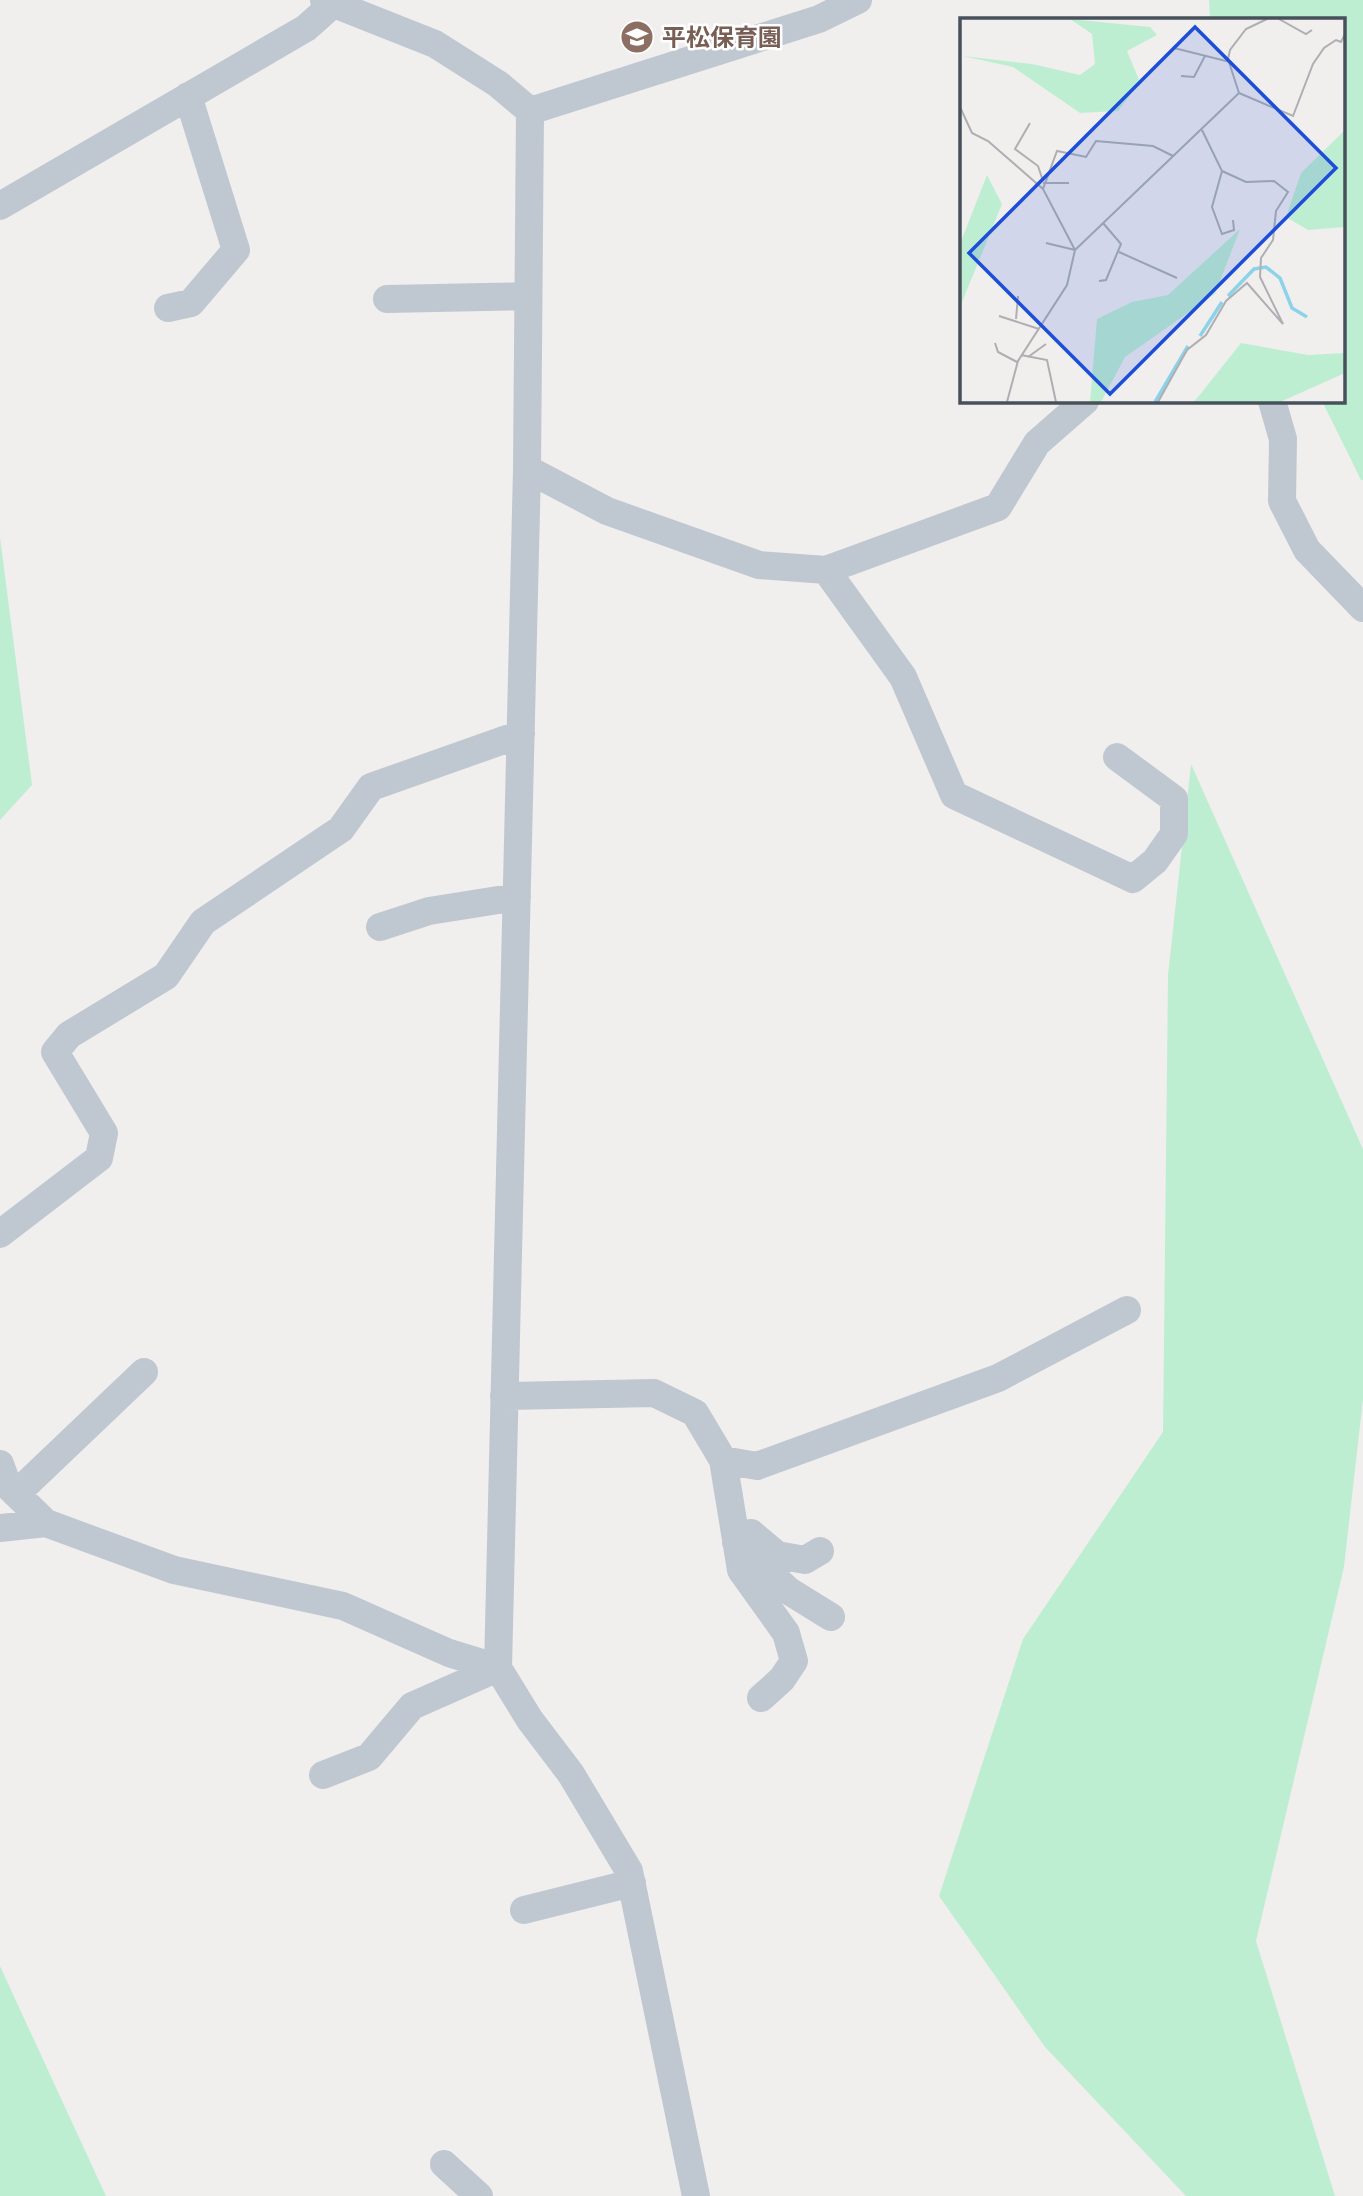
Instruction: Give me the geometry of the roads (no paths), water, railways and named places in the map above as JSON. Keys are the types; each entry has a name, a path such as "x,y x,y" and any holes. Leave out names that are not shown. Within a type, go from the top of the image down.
{"street":[{"path":"530,111 820,19 858,0"},
{"path":"0,206 306,28 329,2 436,44 498,84 530,111"},
{"path":"168,308 191,303 236,250 188,96"},
{"path":"530,111 527,469 498,1668 530,1720 572,1774 629,1871 696,2196"},
{"path":"387,299 528,296"},
{"path":"527,469 607,511 759,565 827,570 998,507 1037,443 1084,402"},
{"path":"1272,402 1283,439 1282,501 1307,550 1363,608"},
{"path":"827,570 904,677 954,795 1133,879 1154,861 1174,834 1174,799 1117,757"},
{"path":"0,1234 99,1158 104,1133 55,1052 69,1035 166,976 203,922 341,829 371,787 521,734"},
{"path":"380,927 429,911 517,897"},
{"path":"723,1461 757,1466 998,1378 1128,1310"},
{"path":"144,1373 6,1481 46,1523 173,1570 343,1606 449,1653 498,1668"},
{"path":"504,1396 654,1393 695,1413 723,1461 741,1570 786,1633 794,1661 782,1679 761,1698"},
{"path":"0,1528 46,1523"},
{"path":"734,1530 777,1555 805,1560 820,1551"},
{"path":"734,1530 789,1591 831,1617"},
{"path":"323,1775 369,1756 412,1706 498,1668"},
{"path":"524,1910 632,1883"},
{"path":"444,2164 479,2196"}],"place":[{"name":"平松保育園","path":"637,37"}]}
